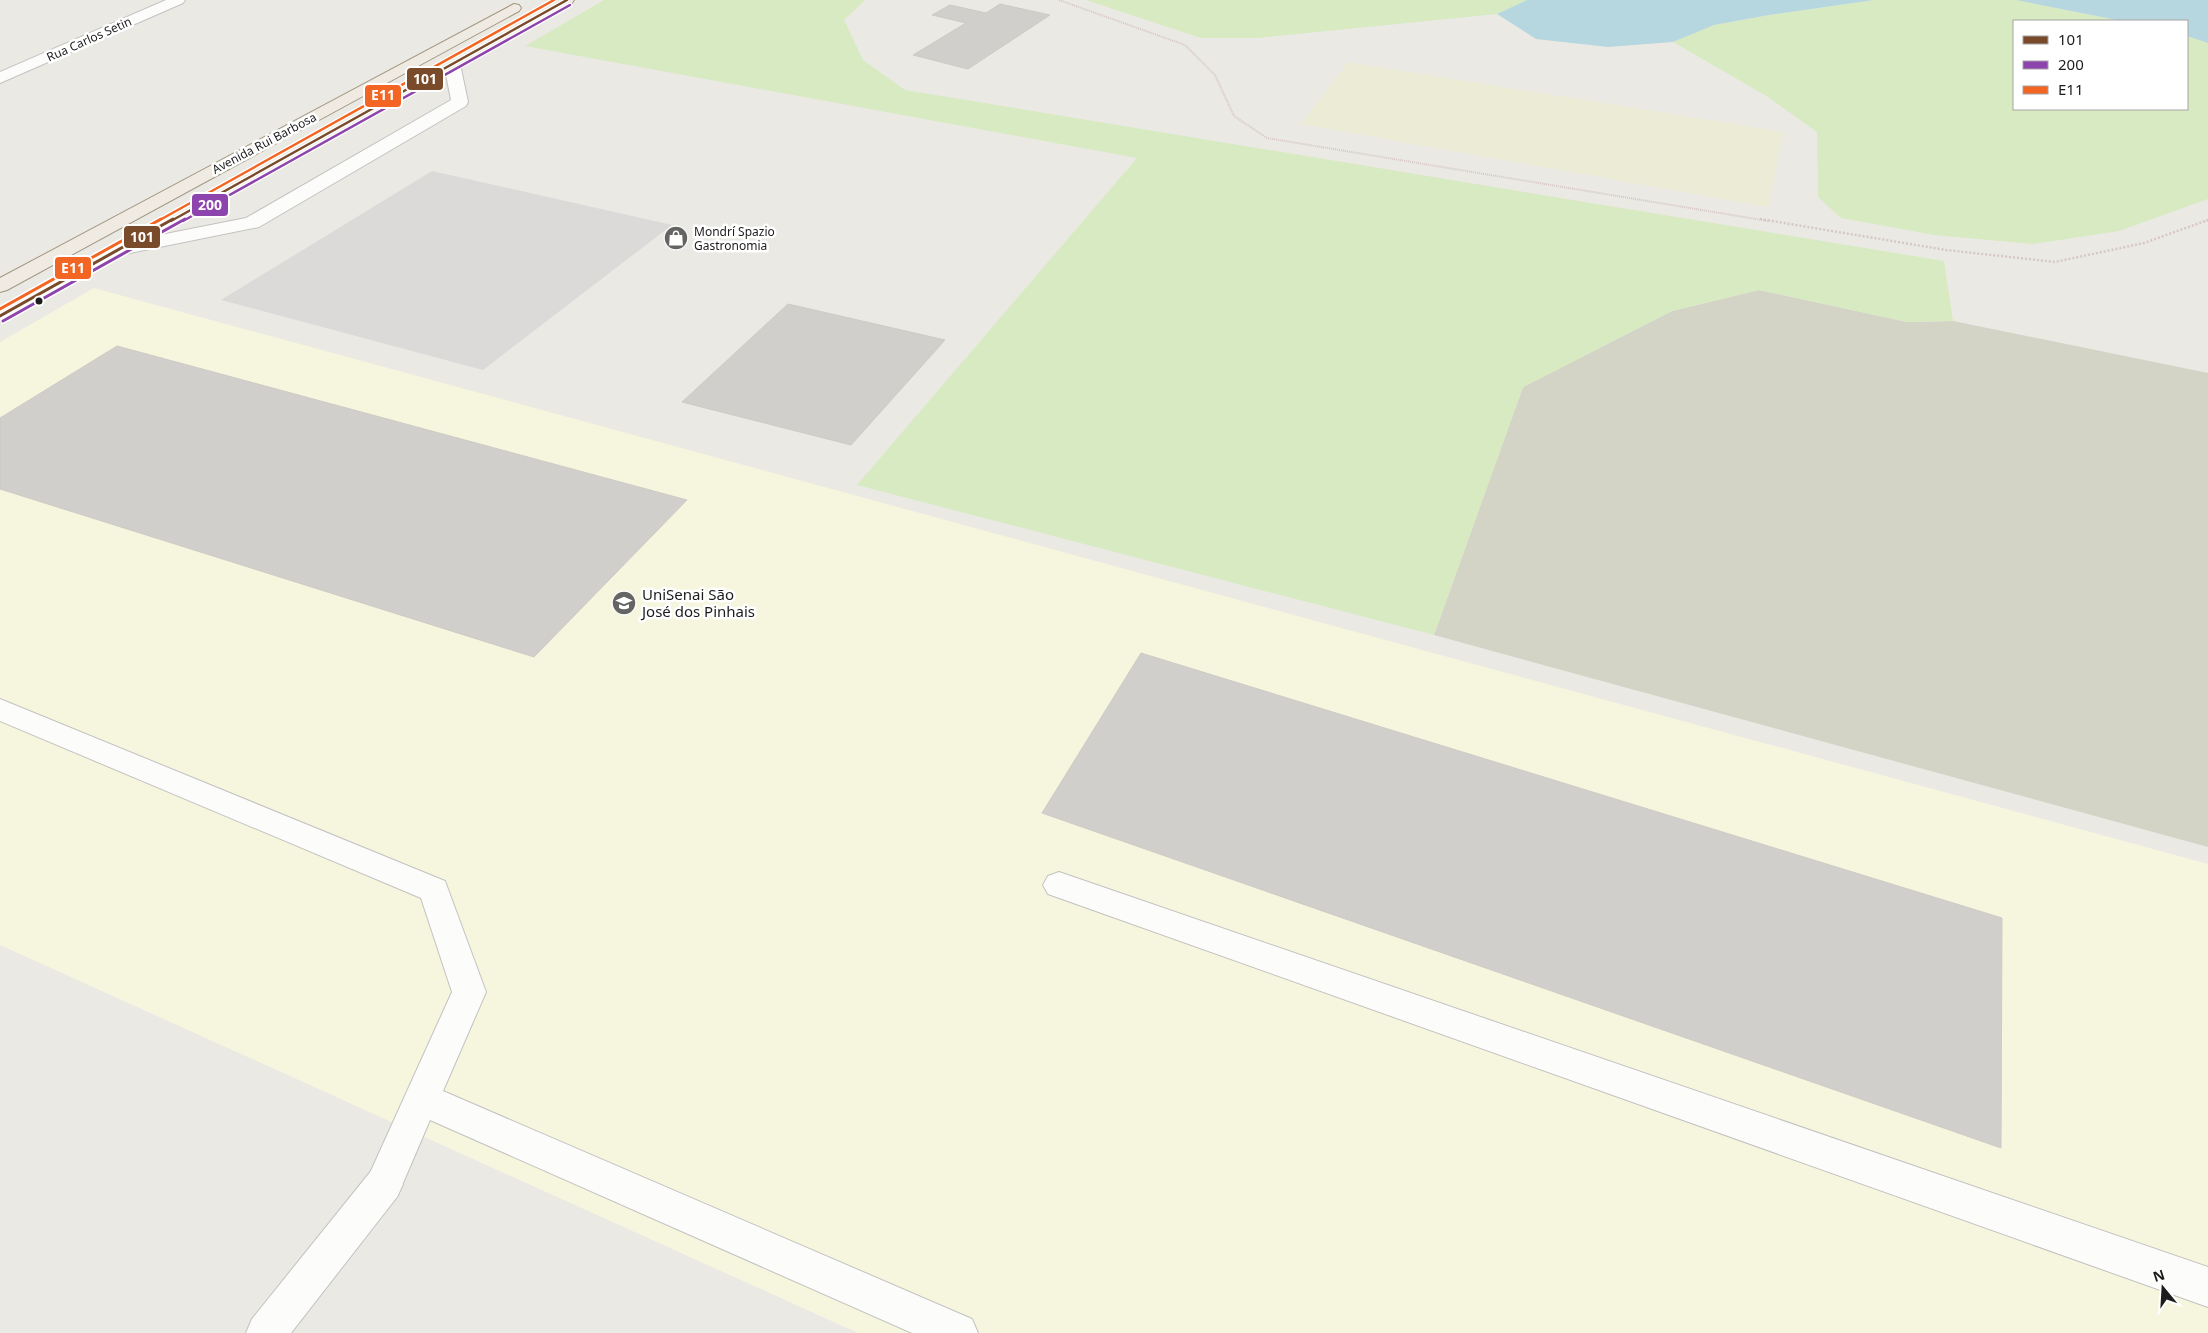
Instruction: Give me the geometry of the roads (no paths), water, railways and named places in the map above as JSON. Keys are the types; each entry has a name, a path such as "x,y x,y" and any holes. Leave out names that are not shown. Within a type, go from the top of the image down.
{"main road":[{"name":"Avenida Rui Barbosa","path":"0,286 529,0"},
{"name":"Avenida Rui Barbosa","path":"0,316 567,0"}],"street":[{"name":"Rua Carlos Setin","path":"0,78 178,0"},
{"path":"120,249 252,223 460,102 452,64"},
{"path":"0,709 434,890 469,992 384,1184 266,1333"},
{"path":"1059,885 2208,1287"},
{"path":"421,1099 958,1333"}],"water":[{"path":"1527,0 1874,0 1714,25 1673,42 1608,47 1536,39 1497,14"},
{"path":"2016,0 2208,0 2208,43 2188,36 2188,20 2117,20"}],"place":[{"name":"Mondrí Spazio Gastronomia","path":"676,238"},
{"name":"UniSenai São José dos Pinhais","path":"624,603"}]}
